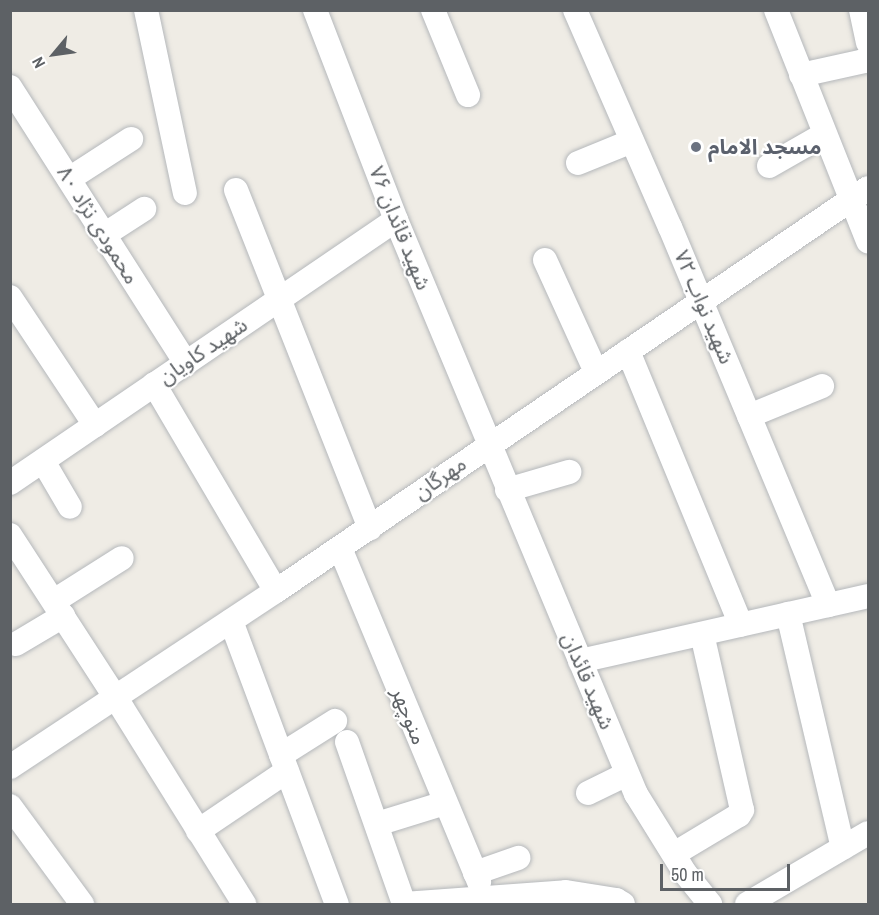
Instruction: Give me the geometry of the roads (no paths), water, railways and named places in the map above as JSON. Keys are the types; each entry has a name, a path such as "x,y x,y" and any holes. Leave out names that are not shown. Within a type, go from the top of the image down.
{"street":[{"path":"146,10 186,193"},
{"name":"شهید قائدان ۷۶","path":"315,10 396,220 488,445"},
{"path":"433,10 468,95"},
{"name":"شهید نواب ۷۲","path":"575,10 828,605"},
{"path":"776,10 825,134 860,194 868,241"},
{"path":"861,10 868,42"},
{"path":"801,75 864,61 868,57"},
{"name":"محمودی نژاد ۸۰","path":"10,87 186,363"},
{"path":"769,166 825,134"},
{"path":"69,179 131,139"},
{"path":"578,163 632,141"},
{"path":"236,190 370,528"},
{"name":"مهرگان","path":"10,767 370,528 488,445 860,194"},
{"path":"104,236 144,209"},
{"name":"شهید کاویان","path":"10,483 396,220"},
{"path":"545,260 596,372"},
{"path":"10,297 95,425"},
{"path":"628,351 741,625"},
{"path":"154,384 276,591"},
{"path":"749,416 822,386"},
{"name":"شهید قائدان","path":"488,445 636,794 674,854 710,904"},
{"path":"43,461 70,507"},
{"path":"507,490 569,472"},
{"path":"10,535 116,698 244,904"},
{"name":"منوچهر","path":"340,548 477,878 518,858"},
{"path":"16,644 122,558"},
{"path":"580,661 868,597"},
{"path":"788,614 843,848"},
{"path":"231,621 337,904"},
{"path":"674,854 742,810 702,634"},
{"path":"198,831 335,721"},
{"path":"347,742 404,904 566,892 616,900 623,904"},
{"path":"588,793 627,774"},
{"path":"376,824 445,803"},
{"path":"10,806 81,904"},
{"path":"747,904 868,833"}],"place":[{"name":"مسجد الامام","path":"696,147"}]}
